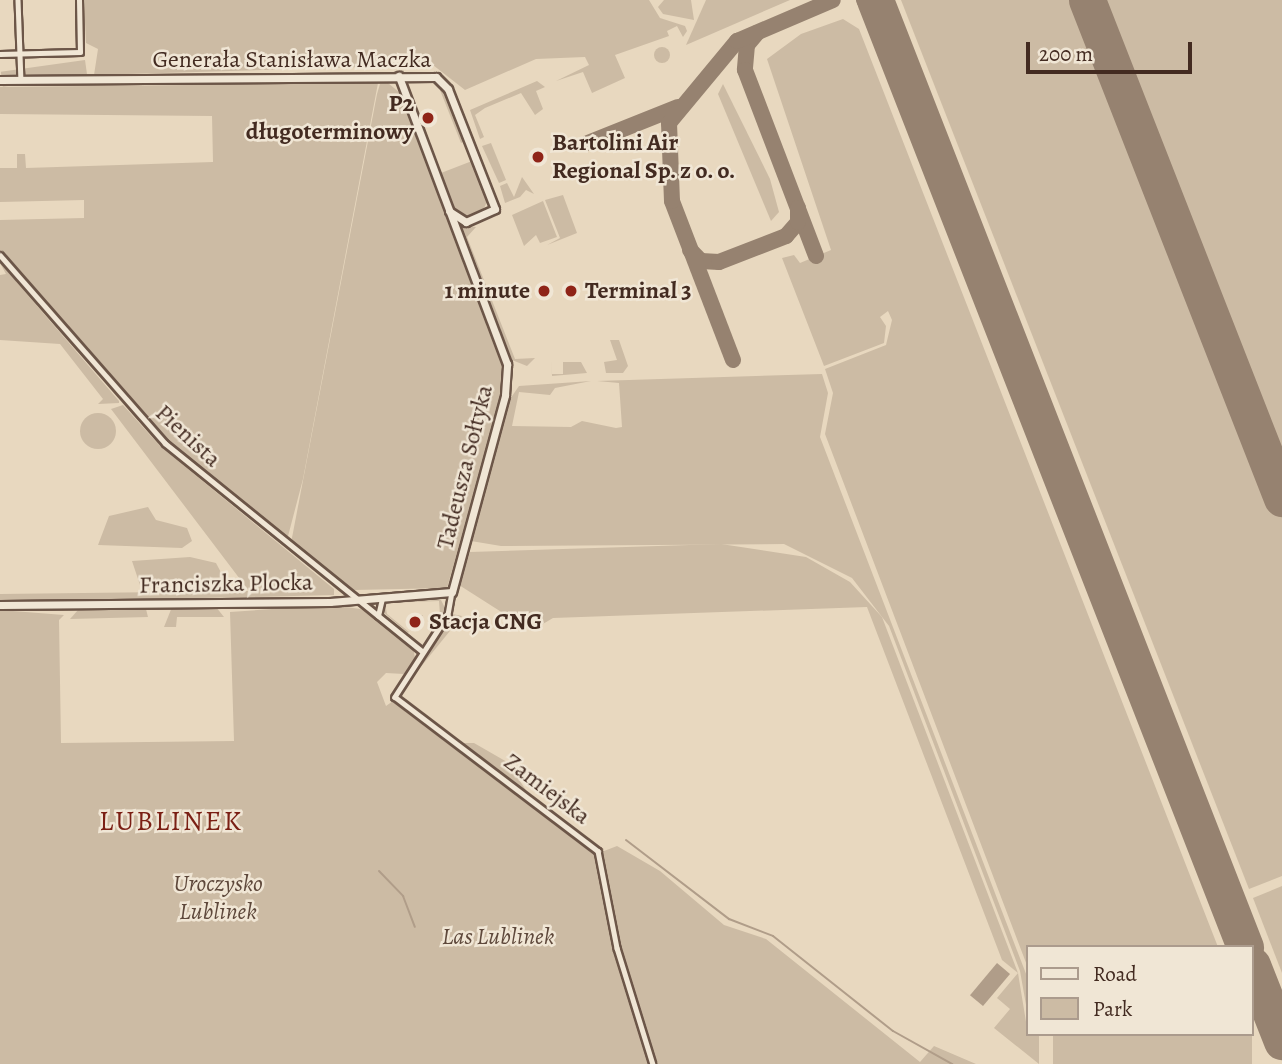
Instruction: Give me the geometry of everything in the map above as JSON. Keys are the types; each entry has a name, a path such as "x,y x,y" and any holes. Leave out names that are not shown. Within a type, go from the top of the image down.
{"street":[{"path":"18,0 21,80"},
{"path":"0,54 80,52 79,0"},
{"name":"Tadeusza Sołtyka","path":"399,76 458,238 504,352 507,379 453,592"},
{"name":"Generała Stanisława Maczka","path":"0,80 433,76 445,84 495,211 463,222"},
{"path":"449,212 463,222 458,238"},
{"name":"Pienista","path":"0,254 158,436 422,651"},
{"name":"Franciszka Plocka","path":"0,605 353,597 453,592"},
{"name":"Zamiejska","path":"453,592 448,615 422,651 396,699 602,858 617,948 653,1064"},
{"path":"378,617 386,594"}],"green space":[{"path":"84,0 649,0 660,18 685,26 687,31 683,37 677,26 667,31 669,36 615,55 625,78 592,93 583,72 556,81 589,65 585,57 536,59 465,90 433,65 94,75 98,49 86,43"},
{"path":"664,0 691,0 694,20 663,14 658,7"},
{"path":"706,0 790,0 686,45"},
{"path":"901,0 1282,0 1282,876 1249,889"},
{"path":"843,19 859,29 1217,945 1026,945 1026,963 825,434 833,393 825,369 886,345 892,320 888,311 880,317 886,326 884,343 824,366 782,258 794,255 800,263 831,250 767,59 801,34"},
{"path":"659,47 665,47 670,55 668,61 659,63 654,58 654,52"},
{"path":"85,60 87,75 3,87 1,72"},
{"path":"23,79 379,79 379,82 23,82"},
{"path":"537,81 545,87 536,91 543,109 535,115 521,93 485,108 475,115 484,137 480,139 470,110"},
{"path":"378,83 303,479 287,540 165,440 0,250 0,220 84,218 84,200 0,202 0,168 17,168 17,154 25,154 26,168 213,162 212,116 0,114 0,87"},
{"path":"388,83 400,93 435,175 503,369 503,390 447,588 354,590 291,543 377,94 380,84"},
{"path":"723,84 770,179 779,212 771,221 718,94"},
{"path":"438,85 443,87 465,141 461,143"},
{"path":"491,143 506,180 499,183 482,146"},
{"path":"472,161 488,200 482,212 465,218 454,210 441,173"},
{"path":"522,177 534,194 526,190 520,197 505,203 500,186 507,183 514,197"},
{"path":"563,195 577,233 547,245 560,238 545,200"},
{"path":"543,201 557,237 540,243 536,235 524,246 512,215"},
{"path":"462,226 476,227 467,237 515,359 535,358 527,366 512,360"},
{"path":"0,259 119,396 120,399 60,332"},
{"path":"0,263 119,403 98,404 103,399 60,344 0,340 0,275 6,274"},
{"path":"610,340 619,340 628,366 623,373 606,373 604,362 617,360"},
{"path":"551,355 552,374 563,374 563,362 581,362 587,373 552,376"},
{"path":"822,374 828,393 820,437 1026,974 1026,1005 1020,971 889,626 852,578 784,544 501,546 471,541 508,402 519,386 591,381 555,388 550,395 519,392 512,426 571,427 582,421 622,427 619,383 597,381"},
{"path":"123,405 160,446 334,589 334,595 0,603 0,594 249,591 111,409"},
{"path":"124,405 170,451 286,548 167,451"},
{"path":"98,413 111,418 116,431 111,444 98,449 85,444 80,431 85,418"},
{"path":"148,507 156,520 187,528 192,541 182,548 98,545 109,516"},
{"path":"721,544 806,557 850,582 882,617 1018,973 1002,960 867,607 553,618 531,631 459,585 470,552"},
{"path":"190,557 216,563 226,582 215,588 141,588 132,561"},
{"path":"441,600 446,610 440,615 439,601 386,603"},
{"path":"385,603 387,614 408,633 382,611"},
{"path":"329,605 361,609 413,647 415,658 404,674 386,673 377,682 386,706 393,701 450,743 474,743 507,762 540,811 582,843 599,853 617,846 660,871 724,925 766,939 920,1062 934,1046 976,1064 0,1064 0,610 64,615 59,620 61,743 234,741 230,612"},
{"path":"172,607 216,607 224,617 177,617 176,627 164,627"},
{"path":"146,609 148,617 70,619 78,610"},
{"path":"452,614 462,616 398,695 424,653"},
{"path":"409,615 423,615 413,627 417,622"},
{"path":"1282,886 1282,973 1253,898"},
{"path":"1018,973 1026,1036 1039,1036 1039,1064 994,1028 1010,1009 997,998"},
{"path":"1053,1036 1252,1036 1252,1064 1053,1064"}],"shaded area":[{"path":"997,963 1010,974 983,1006 970,995"}],"waterway":[{"path":"626,840 729,919 773,936 893,1031 952,1064"},
{"path":"379,871 403,896 415,927"}],"taxiway":[{"path":"733,360 672,201 669,123 737,41 833,0"},
{"path":"864,0 878,9"},
{"path":"757,33 747,45 745,70 816,256"},
{"path":"588,143 678,107"},
{"path":"690,250 701,261 719,262 786,236 798,222 798,208"}],"runway":[{"path":"875,0 1244,945"},
{"path":"1087,0 1282,498"},
{"path":"1254,970 1282,1041"}],"place":[{"name":"P2 długoterminowy","path":"428,118"},
{"name":"Bartolini Air Regional Sp. z o. o.","path":"538,157"},
{"name":"1 minute","path":"544,291"},
{"name":"Terminal 3","path":"571,291"},
{"name":"Stacja CNG","path":"415,622"}],"district":[{"name":"LUBLINEK","path":"171,821"}],"park label":[{"name":"Uroczysko Lublinek","path":"218,898"},
{"name":"Las Lublinek","path":"498,937"}]}
